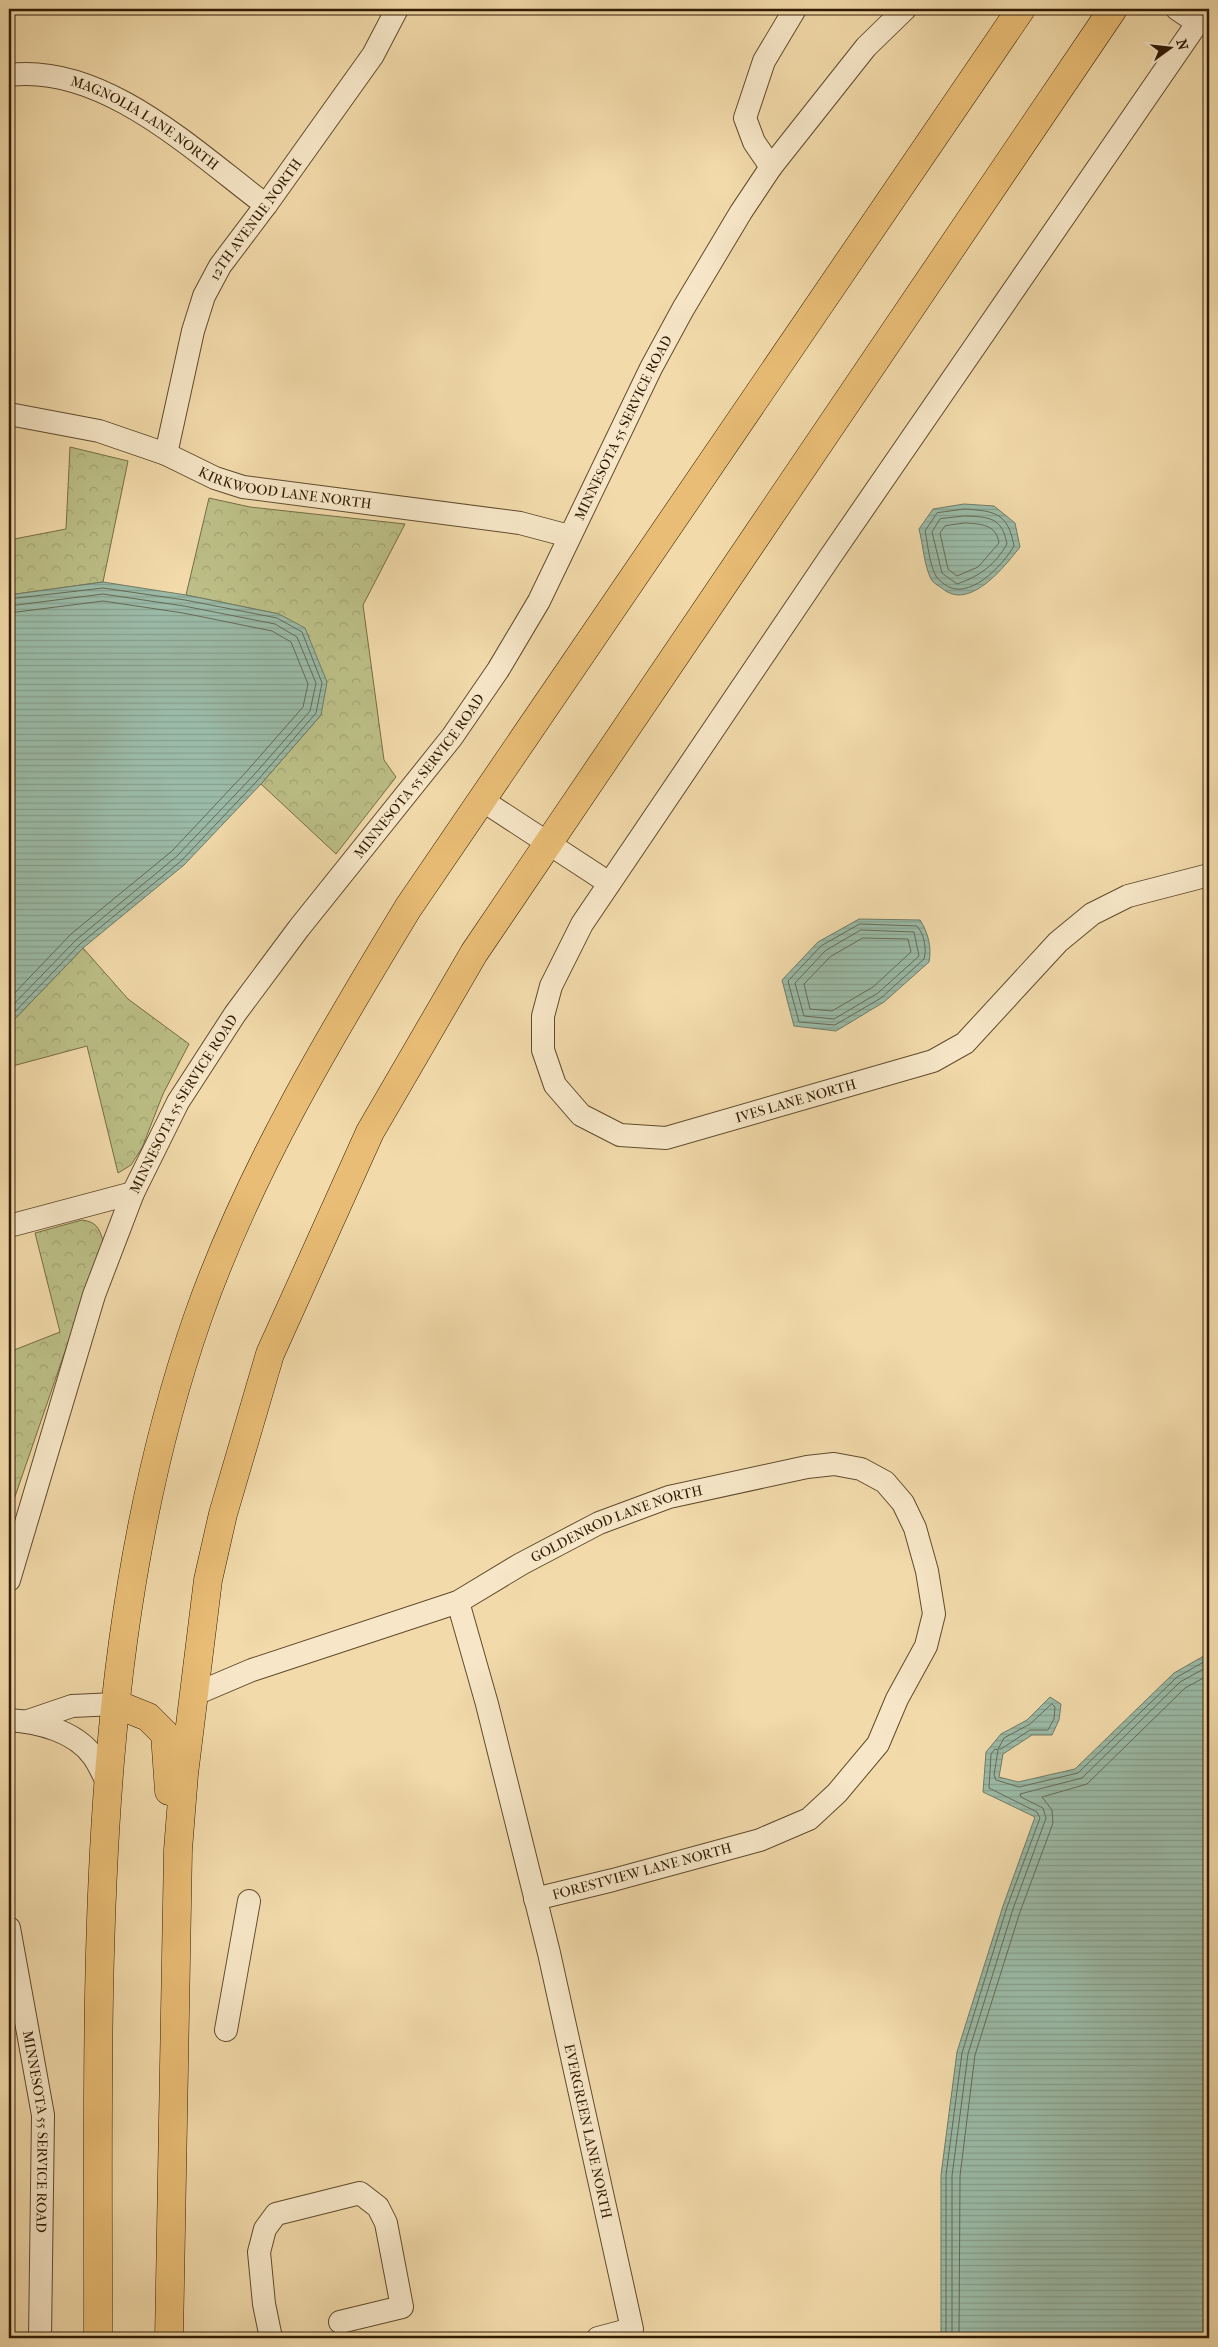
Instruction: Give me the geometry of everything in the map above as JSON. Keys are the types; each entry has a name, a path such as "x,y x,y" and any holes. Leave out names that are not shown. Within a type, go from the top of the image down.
{"highway":[{"path":"98,2338 100,1981 112,1718 116,1704 128,1606 148,1493 171,1401 197,1322 234,1225 274,1141 362,983 408,908 1021,9"},
{"path":"169,2338 178,1850 208,1580 223,1514 270,1354 370,1132 474,953 1113,9"},
{"path":"116,1704 148,1717 165,1734 170,1779 162,1949 165,1967 177,1978"}],"street":[{"name":"12TH AVENUE NORTH","path":"166,454 184,369 204,296 220,266 373,55 386,34 397,9"},
{"path":"771,167 754,142 745,118 764,61 795,9"},
{"name":"MINNESOTA 55 SERVICE ROAD","path":"9,1580 94,1295 133,1193 178,1102 234,1014 452,737 498,670 539,601 569,536 683,309 741,212 771,167 866,48 905,9"},
{"path":"1177,9 1203,16"},
{"name":"IVES LANE NORTH","path":"1203,16 835,548 582,924 551,986 542,1016 543,1050 555,1085 581,1115 620,1135 666,1138 933,1061 965,1043 1058,942 1092,914 1128,896 1209,875"},
{"name":"MAGNOLIA LANE NORTH","path":"9,75 19,74 93,86 126,102 266,205"},
{"name":"KIRKWOOD LANE NORTH","path":"9,414 99,432 166,454 215,478 243,487 520,523 569,536"},
{"path":"482,800 609,883"},
{"path":"9,1226 133,1193"},
{"name":"GOLDENROD LANE NORTH","path":"194,1695 252,1670 458,1602 521,1564 608,1520 669,1497 834,1464 861,1469 885,1482 903,1503 915,1528 927,1571 934,1614 926,1646"},
{"name":"FORESTVIEW LANE NORTH","path":"458,1602 487,1704 535,1899 760,1840 809,1819 837,1793 878,1744 897,1699 926,1646"},
{"path":"18,1721 72,1706 116,1704"},
{"path":"18,1721 66,1734 92,1755 108,1783"},
{"name":"EVERGREEN LANE NORTH","path":"535,1899 550,1953 632,2329 598,2338"},
{"path":"226,2030 249,1900"},
{"name":"MINNESOTA 55 SERVICE ROAD","path":"9,1928 14,1981 43,2115 40,2338"},
{"path":"271,2338 264,2304 260,2260 265,2229 276,2214 360,2193 378,2207 386,2224 402,2307 340,2322"}],"green space":[{"path":"70,447 128,461 103,582 9,595 9,540 66,529"},
{"path":"209,498 250,507 405,524 363,605 384,760 396,777 336,854 261,784 321,715 279,614 186,595"},
{"path":"83,948 128,999 189,1044 163,1094 142,1148 131,1165 118,1173 87,1046 9,1067 9,1025"},
{"path":"82,1220 91,1222 96,1226 103,1241 9,1514 9,1352 60,1332 35,1233"}],"water":[{"path":"964,504 994,506 1015,523 1020,547 986,583 964,594 953,594 943,589 931,579 925,561 919,529 933,509"},
{"path":"103,582 186,595 279,614 305,628 327,682 321,715 261,784 184,865 83,948 9,1025 9,595"},
{"path":"859,919 920,920 929,940 929,962 884,1002 836,1031 794,1026 782,980 818,942"},
{"path":"1209,1653 1209,2338 941,2338 941,2175 957,2052 1003,1906 1035,1817 983,1792 986,1752 1001,1734 1027,1720 1050,1697 1061,1704 1059,1720 1052,1735 1032,1735 1003,1754 999,1777 1018,1782 1075,1769 1174,1673"}]}
